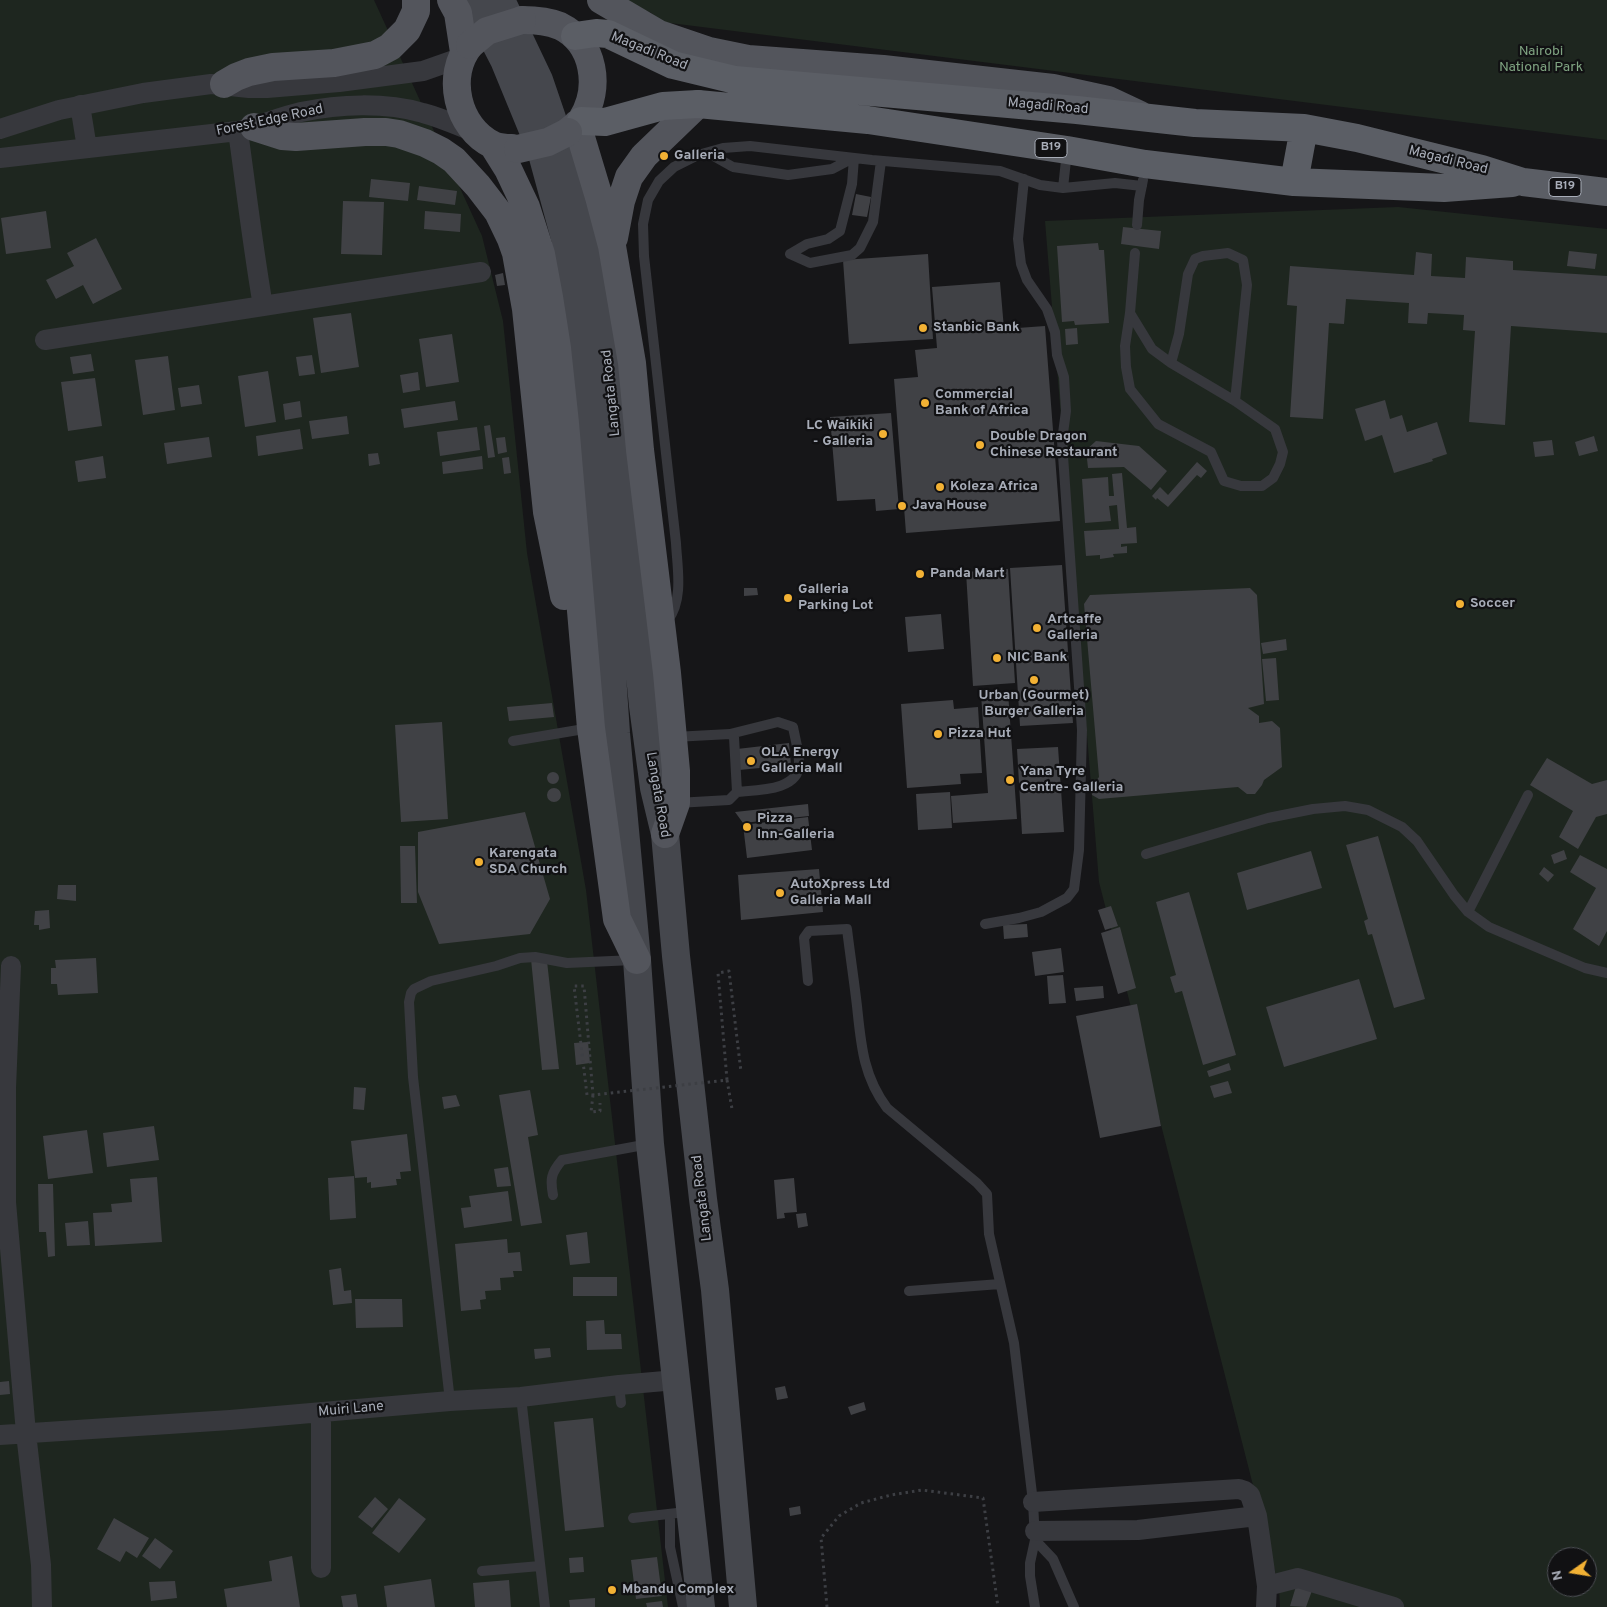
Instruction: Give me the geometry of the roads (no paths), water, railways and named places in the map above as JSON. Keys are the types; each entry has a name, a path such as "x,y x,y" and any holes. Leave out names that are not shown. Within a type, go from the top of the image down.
{"highway":[{"name":"Magadi Road","path":"557,20 596,33 608,34 673,65 735,80 1142,116 1195,123 1304,128 1357,138 1482,169 1523,182 1607,192"},
{"name":"Magadi Road","path":"575,126 605,122 663,106 698,104 868,120 1067,150 1144,175 1444,188 1523,182"},
{"path":"1294,182 1304,128"}],"main road":[{"path":"224,84 249,72 273,67 334,63 375,55 390,47 407,30 416,11 416,0"},
{"path":"451,0 458,13 465,52"},
{"path":"601,0 659,34 709,51 748,59 883,69 1054,88 1108,100 1142,116"},
{"name":"Langata Road","path":"484,2 548,174 565,238 585,358 605,573 616,733 638,960 650,1144 676,1380 680,1513 700,1607"},
{"name":"Langata Road","path":"484,2 542,88 569,168 590,244 614,392 642,706 654,788 665,834 679,986 715,1290 743,1607"},
{"path":"496,142 548,142 575,126 589,106 593,90 593,74 589,58 557,20 522,20 498,26 487,32 465,52 457,69 456,86 462,112 469,124 496,142 526,207 541,254 557,348 564,414 590,728"},
{"path":"612,246 621,201 629,177 644,156 698,104"},
{"path":"575,126 599,197 612,246 632,363 676,770 676,803 665,834"},
{"path":"246,129 296,137 386,132 425,143 441,150 454,160 478,186 498,212 511,239 520,270 531,346 547,512 590,728 617,919 638,960"}],"street":[{"name":"Forest Edge Road","path":"0,129 59,110 143,92 212,84 267,88 413,73 465,52"},
{"path":"80,106 87,148"},
{"name":"Forest Edge Road","path":"0,158 246,129 275,118 302,112 333,108 382,106 423,112 496,142"},
{"path":"246,129 253,250 263,306"},
{"path":"45,340 481,272"},
{"path":"11,966 6,1088 6,1202 26,1433 41,1565 42,1607"},
{"name":"Muiri Lane","path":"0,1435 230,1420 450,1401 620,1394 676,1380"},
{"path":"321,1412 321,1568"},
{"path":"1033,1502 1239,1489 1246,1491 1250,1495 1257,1516 1267,1586 1266,1607"},
{"path":"1035,1536 1138,1530 1257,1516"},
{"path":"1267,1586 1298,1578 1394,1607"}],"lane":[{"path":"661,626 670,618 676,603 678,581 675,533 644,256 643,224 648,200 659,181 674,167 708,152 723,148 750,146 881,161 1000,171 1040,185 1063,188 1115,183 1144,175 1139,200 1138,224"},
{"path":"1063,188 1067,150"},
{"path":"708,152 733,166 788,175 832,169 854,158"},
{"path":"854,158 852,184 840,231 828,239 807,244 790,254 810,263 852,255 860,248 873,222 881,161"},
{"path":"985,924 1041,912 1067,898 1074,888 1079,850 1082,730 1062,441 1066,411 1064,377 1057,355 1055,332 1047,308 1027,280 1021,264 1018,239 1024,179"},
{"path":"1130,314 1152,349 1171,363 1235,401 1275,428 1283,452 1280,464 1273,478 1262,486 1241,486 1224,481 1211,452 1158,424 1130,389 1125,346 1136,253"},
{"path":"1171,363 1179,334 1188,274 1195,259 1203,256 1228,253 1243,260 1247,285 1235,401"},
{"path":"672,737 730,734 778,722 793,727 799,764 794,777 780,787 737,792 729,800 676,803"},
{"path":"513,741 590,728"},
{"path":"730,734 734,738 737,792"},
{"path":"1468,912 1528,795"},
{"path":"1146,854 1268,818 1295,812 1345,806 1368,810 1402,827 1417,841 1468,912 1488,927 1585,968 1607,974"},
{"path":"808,981 804,938 806,934 810,931 847,928 863,1056 877,1094 888,1108 962,1170 987,1194 989,1234 1014,1343 1033,1502 1035,1536 1030,1563 1030,1576 1035,1607"},
{"path":"450,1401 430,1240 413,1077 409,1024 411,993 414,989 431,981 496,966 520,958 535,956 567,963 638,960"},
{"path":"553,1196 551,1182 554,1170 562,1160 650,1144"},
{"path":"909,1291 1000,1284"},
{"path":"521,1397 545,1607"},
{"path":"633,1518 680,1513 670,1548 682,1607"},
{"path":"1035,1536 1053,1559 1074,1607"},
{"path":"482,1571 540,1566"}],"place":[{"name":"Galleria","path":"664,156"},
{"name":"Stanbic Bank","path":"923,328"},
{"name":"Commercial Bank of Africa","path":"925,403"},
{"name":"LC Waikiki - Galleria","path":"883,434"},
{"name":"Double Dragon Chinese Restaurant","path":"980,445"},
{"name":"Koleza Africa","path":"940,487"},
{"name":"Java House","path":"902,506"},
{"name":"Panda Mart","path":"920,574"},
{"name":"Galleria Parking Lot","path":"788,598"},
{"name":"Soccer","path":"1460,604"},
{"name":"Artcaffe Galleria","path":"1037,628"},
{"name":"NIC Bank","path":"997,658"},
{"name":"Urban (Gourmet) Burger Galleria","path":"1034,680"},
{"name":"Pizza Hut","path":"938,734"},
{"name":"OLA Energy Galleria Mall","path":"751,761"},
{"name":"Yana Tyre Centre- Galleria","path":"1010,780"},
{"name":"Pizza Inn-Galleria","path":"747,827"},
{"name":"Karengata SDA Church","path":"479,862"},
{"name":"AutoXpress Ltd Galleria Mall","path":"780,893"},
{"name":"Mbandu Complex","path":"612,1590"}],"park label":[{"name":"Nairobi National Park","path":"1541,60"}]}
